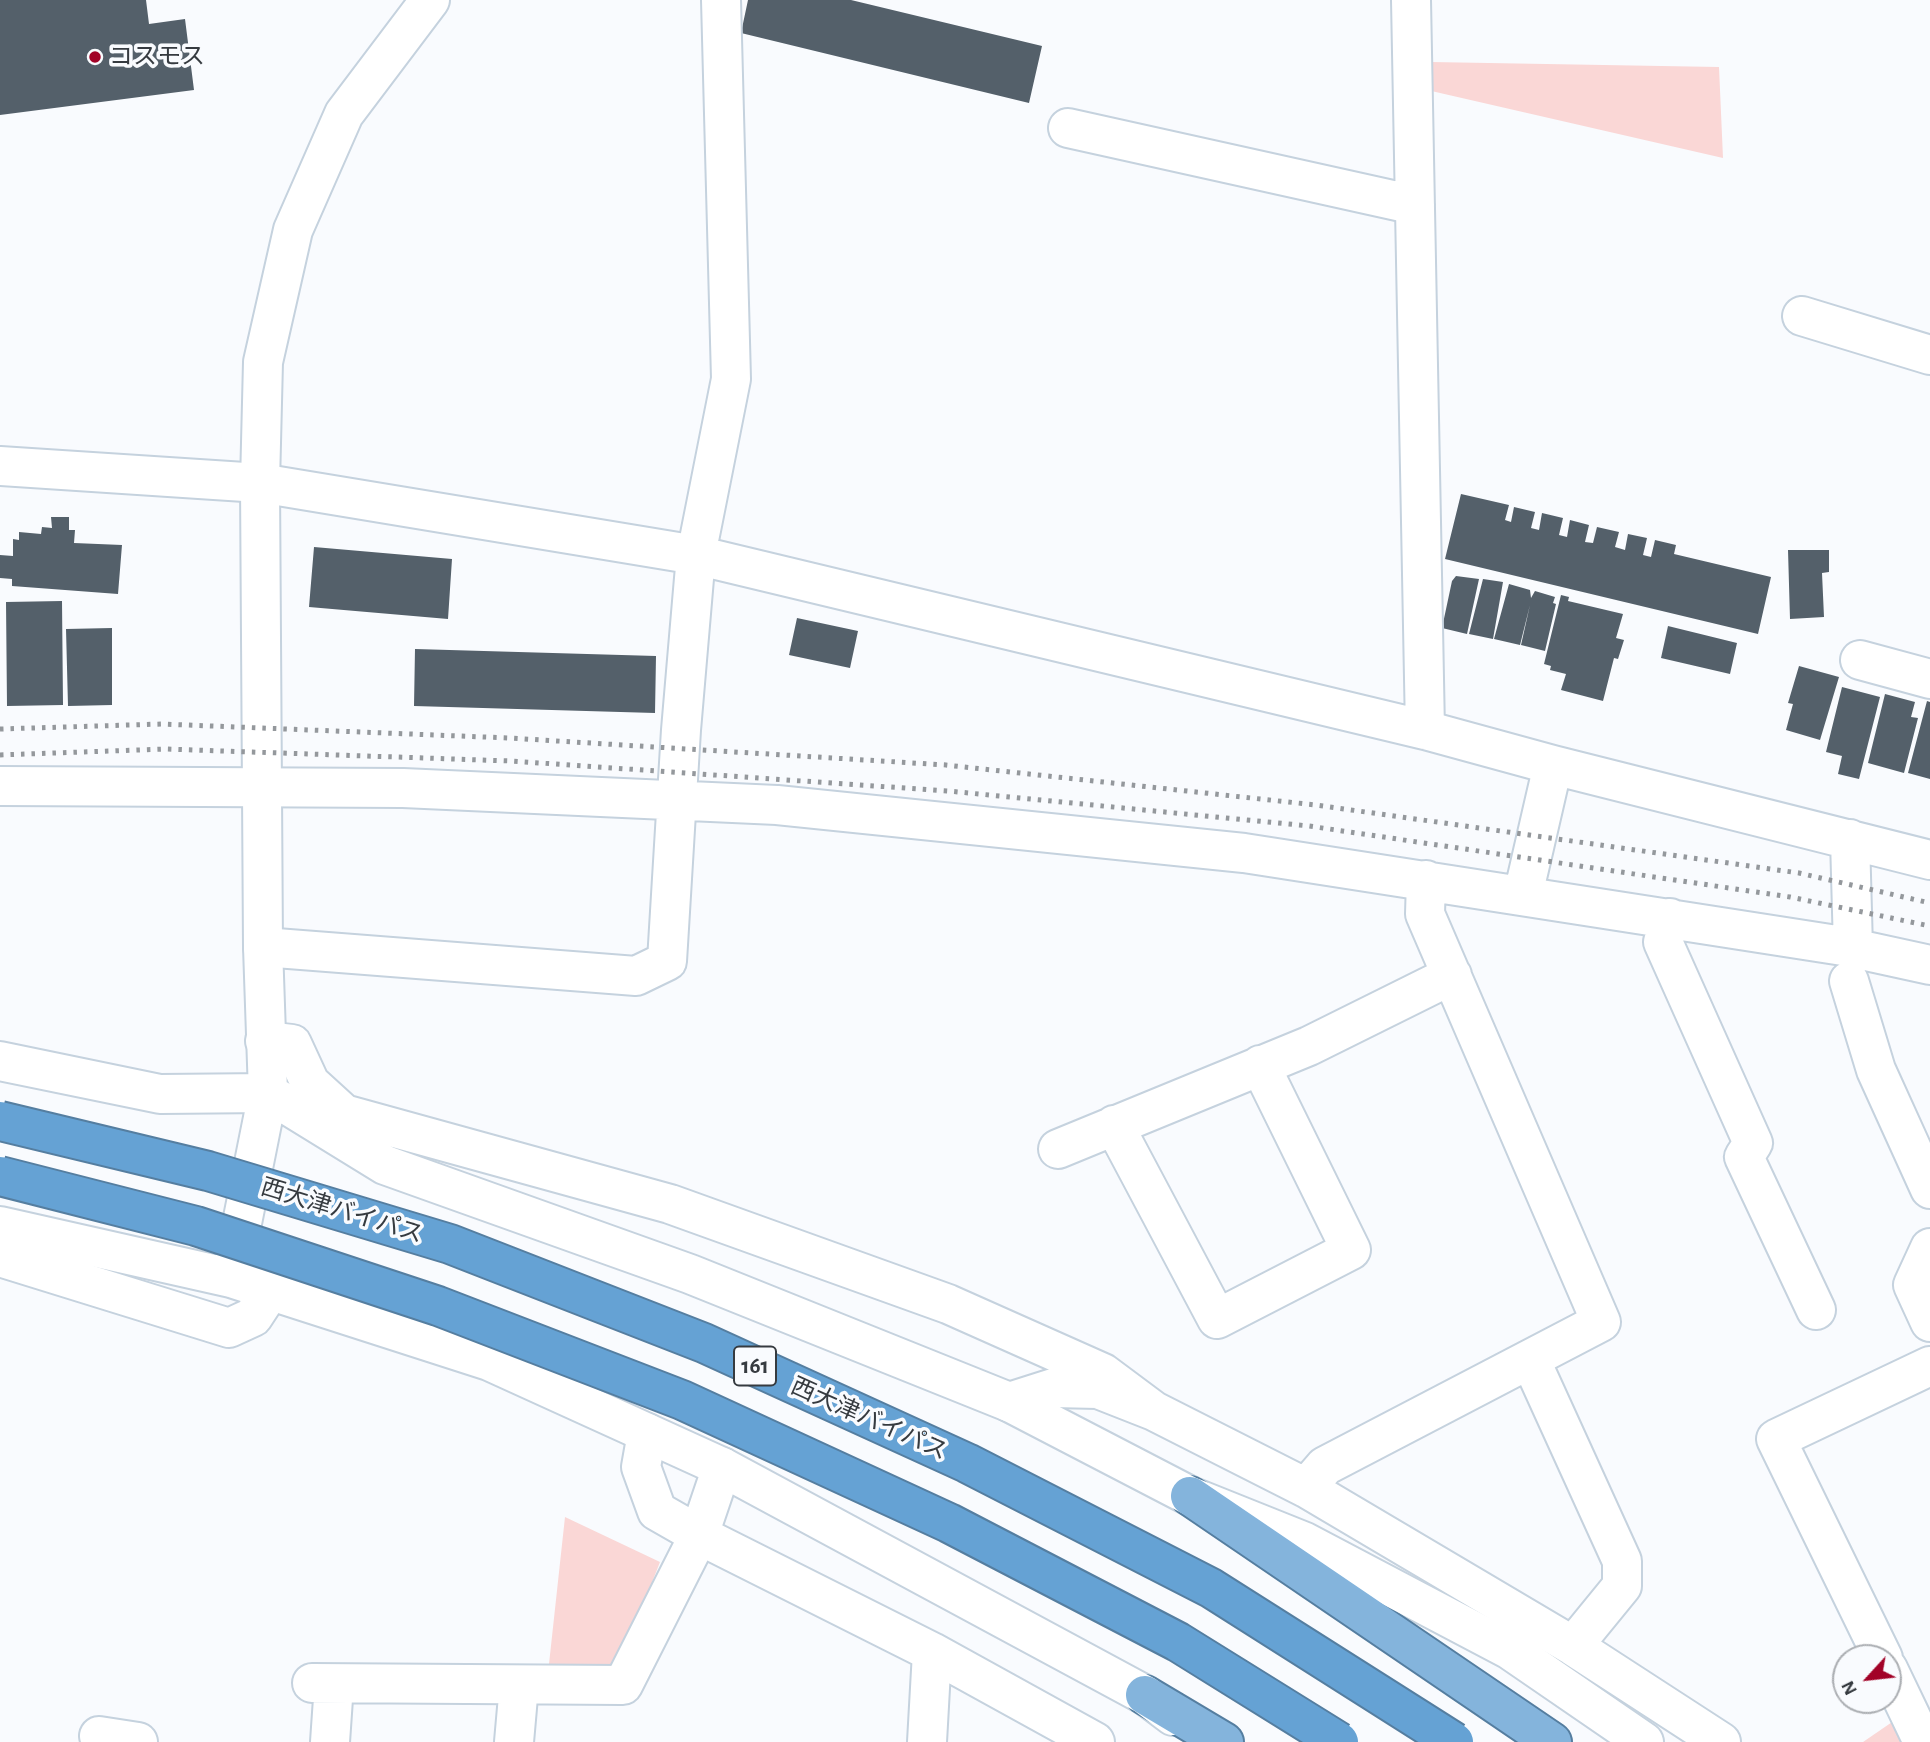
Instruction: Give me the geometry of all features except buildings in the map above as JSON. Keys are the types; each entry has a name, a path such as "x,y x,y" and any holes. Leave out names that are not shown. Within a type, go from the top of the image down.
{"highway":[{"name":"西大津バイパス","path":"0,1121 208,1171 450,1244 704,1343 967,1463 1211,1588 1454,1742"},
{"name":"161","path":"0,1176 196,1226 438,1306 682,1400 949,1523 1142,1623 1178,1642 1339,1742"},
{"path":"1190,1496 1552,1742"},
{"path":"1145,1695 1224,1742"}],"street":[{"path":"231,1278 268,1093 262,947 260,483 263,362 293,230 344,114 430,0"},
{"path":"262,947 636,976 667,961 681,730 696,555 731,379 721,0"},
{"path":"1411,0 1425,730"},
{"path":"1068,128 1415,205"},
{"path":"1802,316 1930,355"},
{"path":"0,466 260,483 696,555 1425,730 1930,860"},
{"path":"1860,660 1930,679"},
{"path":"1523,895 1553,765"},
{"path":"0,786 403,788 777,805 1244,853 1670,918 1851,965 1930,965"},
{"path":"1850,839 1851,965 1876,1070 1930,1189"},
{"path":"1306,1488 1325,1466 1531,1361 1601,1322 1424,914 1426,880"},
{"path":"1670,918 1663,942 1753,1143 1744,1157 1816,1310"},
{"path":"1058,1149 1309,1046 1452,975"},
{"path":"265,1041 292,1044 310,1083 344,1114 670,1204 948,1304 1103,1373 1154,1411"},
{"path":"0,1060 160,1094 268,1093 386,1165 690,1274 1009,1402 1190,1496 1305,1542 1510,1650 1644,1742"},
{"path":"1114,1125 1217,1319 1350,1250 1261,1065"},
{"path":"0,1226 231,1278 488,1361 722,1467 1145,1695 1206,1742"},
{"path":"1930,1248 1913,1285 1930,1322"},
{"path":"0,1257 229,1328 253,1317 270,1291"},
{"path":"1531,1361 1622,1561 1622,1586 1573,1646"},
{"path":"1876,1644 1776,1438 1930,1366"},
{"path":"1009,1402 1053,1388 1098,1389 1154,1411 1306,1488 1573,1646 1721,1742"},
{"path":"647,1433 641,1467 657,1511 699,1535 932,1652 1095,1742"},
{"path":"330,1742 323,1684 623,1685 699,1535 722,1467"},
{"path":"927,1742 932,1652"},
{"path":"514,1742 519,1685"},
{"path":"1902,1698 1923,1742"},
{"path":"99,1736 138,1742"}],"shaded area":[{"path":"1431,62 1719,67 1723,158 1427,90"},
{"path":"565,1517 660,1562 617,1672 549,1664"},
{"path":"1898,1718 1913,1742 1863,1742"}],"railway":[{"path":"0,729 162,724 509,738 946,765 1316,805 1799,873 1930,903"},
{"path":"0,755 165,749 511,761 948,791 1309,826 1790,897 1930,926"}],"place":[{"name":"コスモス","path":"95,57"}]}
